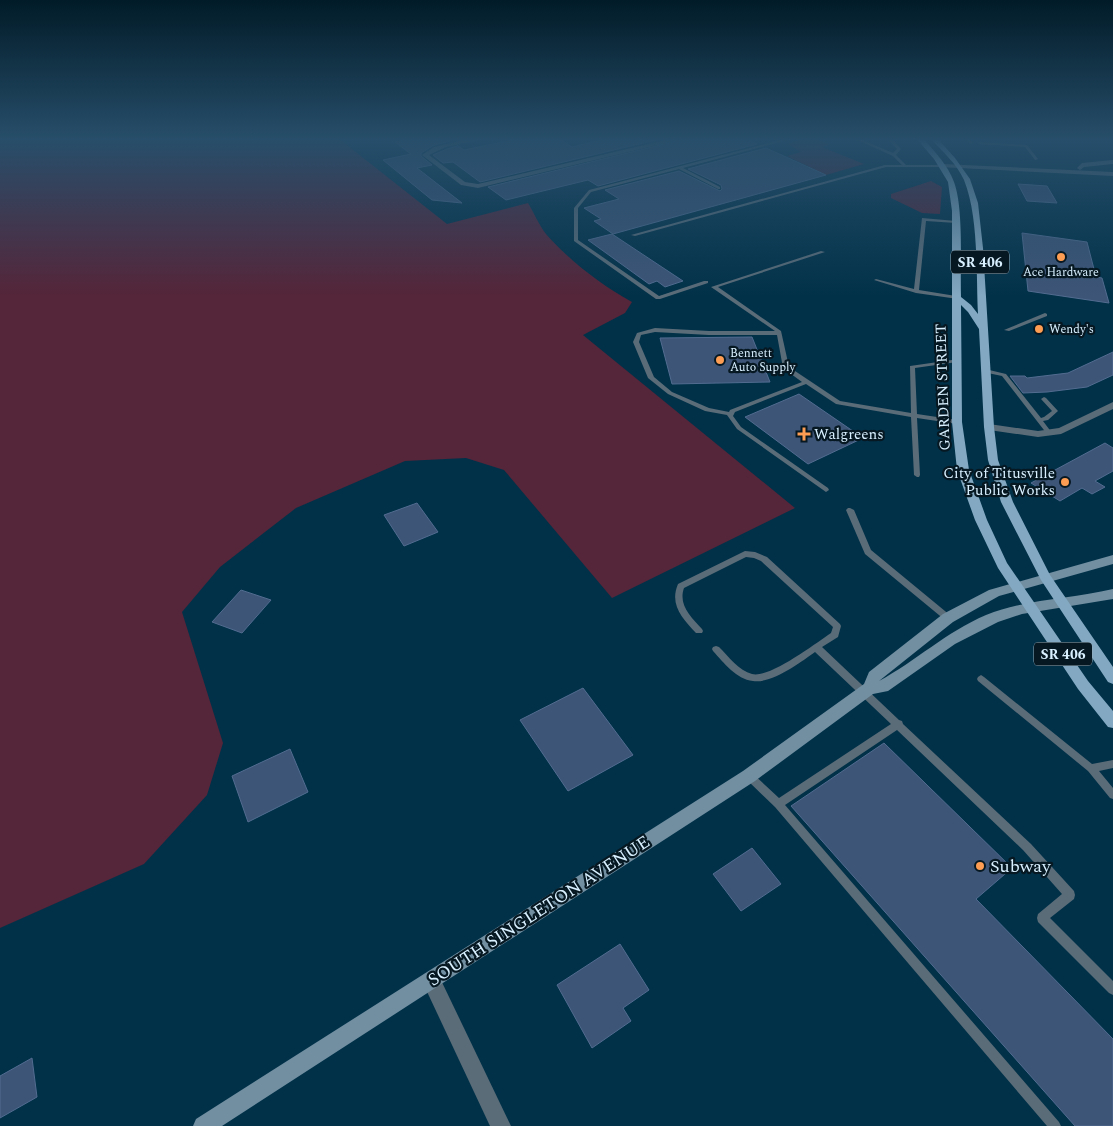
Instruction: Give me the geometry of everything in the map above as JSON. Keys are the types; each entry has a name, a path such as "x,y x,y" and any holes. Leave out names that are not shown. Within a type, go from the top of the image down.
{"main road":[{"name":"GARDEN STREET","path":"952,191 956,222 957,422 963,470 981,520 1014,586 1083,685 1113,722"},
{"name":"SR 406","path":"970,191 974,203 989,427 993,460 1007,502 1045,576 1113,678"},
{"path":"956,272 963,291 970,297 982,302"},
{"path":"956,298 964,302 973,311 984,332"}],"street":[{"path":"989,427 1038,434 1061,431 1113,405"},
{"name":"SOUTH SINGLETON AVENUE","path":"867,690 874,676 948,618 994,593 1045,576 1075,571 1113,560"},
{"name":"SOUTH SINGLETON AVENUE","path":"203,1126 749,776 867,690 883,687 958,636 994,618 1031,609 1090,600 1113,594"},
{"path":"431,981 500,1126"}],"lane":[{"path":"590,191 576,208 576,241 658,298 706,282"},
{"path":"634,235 796,191"},
{"path":"916,291 924,219 956,222"},
{"path":"823,252 714,287 780,333 786,368 838,403 957,422"},
{"path":"876,280 916,291 956,298"},
{"path":"1007,330 1045,316"},
{"path":"731,414 707,410 670,393 651,378 636,342 639,334 654,330 709,334 780,333"},
{"path":"917,475 912,367 957,360"},
{"path":"985,371 1004,375 1049,433"},
{"path":"731,414 732,411 807,382"},
{"path":"1039,420 1046,419 1055,411 1044,399"},
{"path":"731,414 730,416 739,428 826,490"},
{"path":"850,510 868,552 948,618"},
{"path":"699,631 684,615 678,602 677,593 681,586 745,554 755,555 764,559 837,626 835,635 816,647 772,674 754,678 740,672 716,649"},
{"path":"816,647 867,690 899,724 1027,848 1070,895 1042,918 1113,989"},
{"path":"980,679 1091,768 1113,795"},
{"path":"778,804 899,724"},
{"path":"1091,768 1113,764"},
{"path":"749,776 778,804 1055,1126"}],"shaded area":[{"path":"0,191 405,191 447,224 528,203 546,234 565,254 597,280 632,302 625,313 583,335 795,508 612,598 504,470 466,458 405,461 296,508 220,567 182,612 223,743 207,795 144,864 0,928"},
{"path":"902,191 942,191 940,214 922,213 891,198 891,194"}],"building":[{"path":"420,191 446,191 462,203 432,200"},
{"path":"493,191 545,191 506,200"},
{"path":"606,191 770,191 613,234 594,221 601,219 584,208 619,199"},
{"path":"1021,191 1050,191 1057,203 1027,201"},
{"path":"1022,233 1087,242 1096,277 1102,278 1109,303 1028,291"},
{"path":"612,234 683,281 665,287 657,281 649,284 588,240"},
{"path":"752,337 770,382 672,384 660,338"},
{"path":"1113,352 1113,375 1087,387 1023,393 1010,376 1025,376 1027,378 1068,373"},
{"path":"799,394 863,438 808,464 745,417"},
{"name":"City of Titusville Public Works","path":"1105,443 1113,448 1113,471 1095,481 1105,487 1092,494 1082,488 1060,501 1031,483"},
{"path":"417,503 438,532 404,546 384,515"},
{"path":"241,590 271,600 242,633 212,622"},
{"path":"583,688 633,755 568,791 520,720"},
{"path":"884,743 1012,868 976,899 1113,1039 1113,1126 1075,1126 791,806"},
{"path":"290,749 308,792 248,822 232,776"},
{"path":"752,848 781,884 741,911 713,874"},
{"path":"620,944 649,990 623,1008 631,1021 592,1048 557,985"},
{"path":"32,1058 37,1097 0,1118 0,1076"}],"place":[{"name":"Ace Hardware","path":"1061,257"},
{"name":"Wendy's","path":"1039,329"},
{"name":"Bennett Auto Supply","path":"720,360"},
{"name":"Walgreens","path":"804,434"},
{"name":"City of Titusville Public Works","path":"1065,482"},
{"name":"Subway","path":"980,866"}]}
